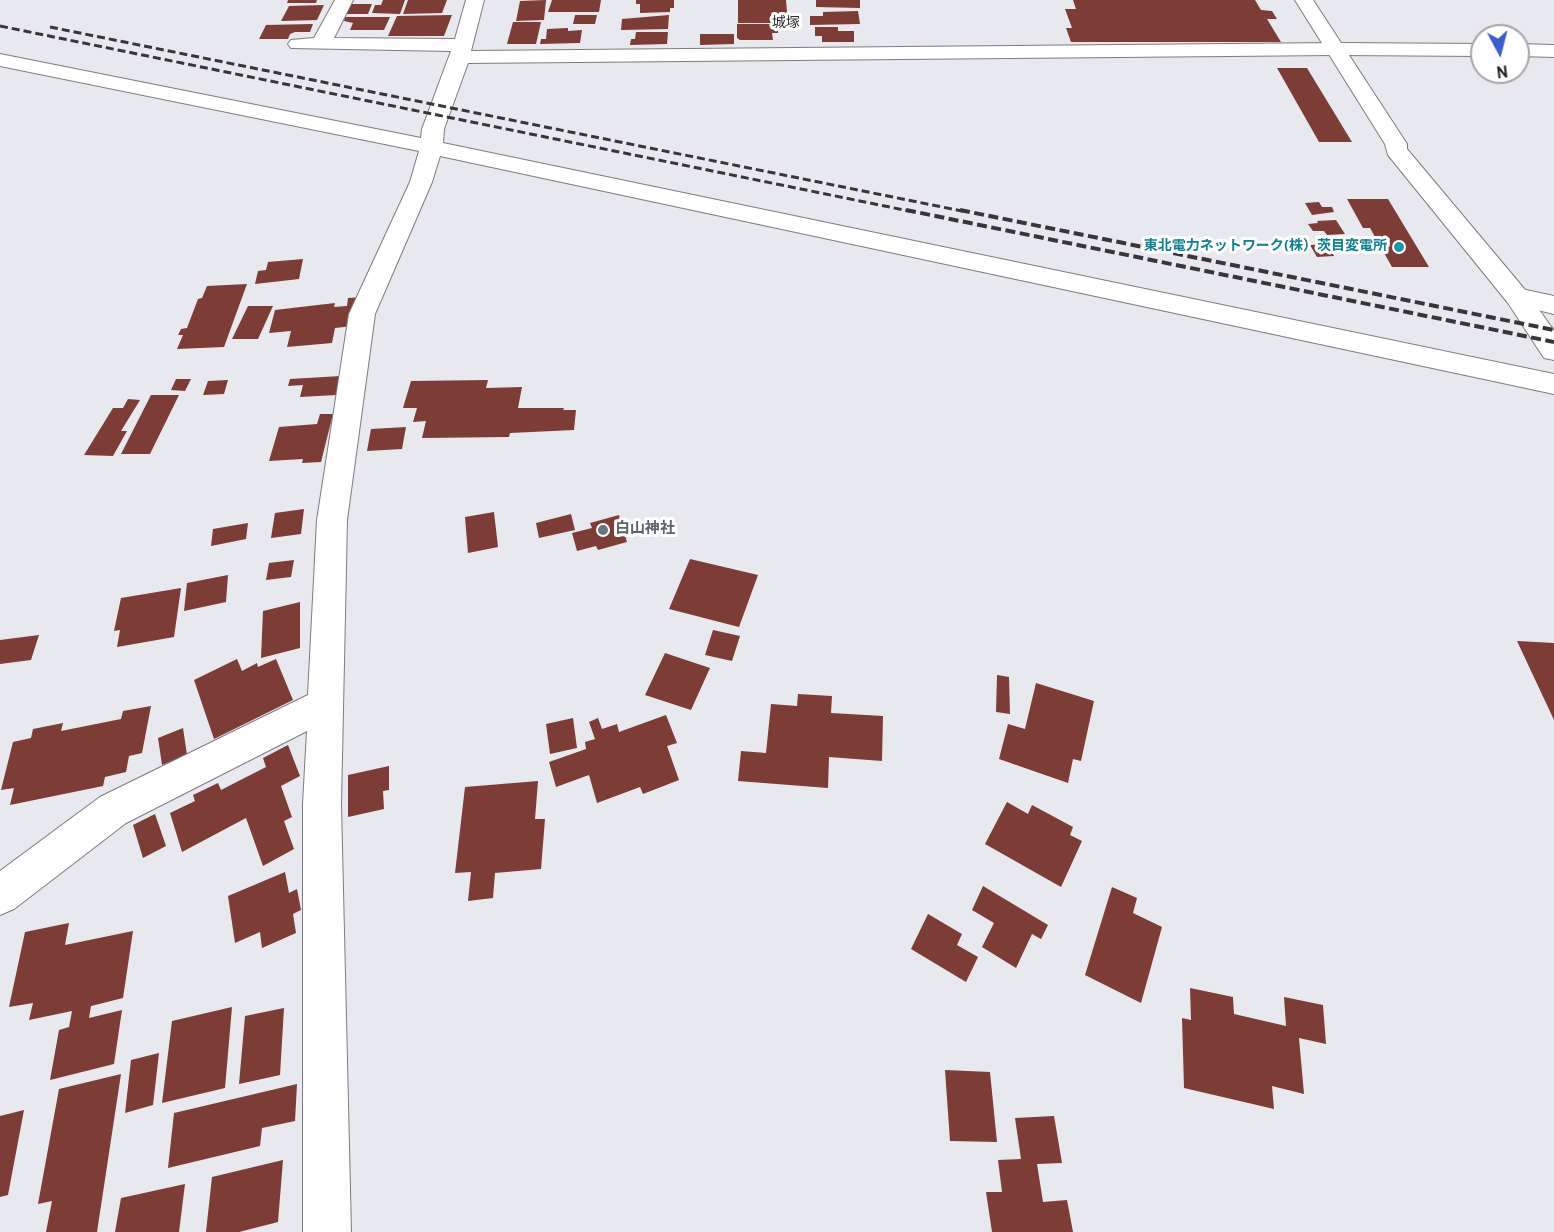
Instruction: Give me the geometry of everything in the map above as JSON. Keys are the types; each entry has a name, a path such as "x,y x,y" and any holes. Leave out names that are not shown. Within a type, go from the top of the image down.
{"street":[{"path":"321,44 344,0"},
{"path":"327,1232 322,804 332,520 362,314 421,182 431,147 433,129 444,107 475,0"},
{"path":"1304,0 1396,144 1396,150 1516,297 1554,351"},
{"path":"298,44 462,51 1470,50"},
{"path":"1530,50 1554,51"},
{"path":"0,60 431,147 1554,384"},
{"path":"1516,297 1554,305"},
{"path":"0,895 113,810 324,705"}],"building":[{"path":"288,0 317,0 316,3 287,3"},
{"path":"383,0 405,0 400,14 372,13 375,5 381,5"},
{"path":"408,0 447,0 442,13 403,14"},
{"path":"546,0 544,20 516,21 520,1"},
{"path":"552,0 601,0 599,12 548,12"},
{"path":"636,0 674,0 674,8 670,8 670,12 640,13 640,4 636,4"},
{"path":"738,0 786,0 788,23 738,23"},
{"path":"816,0 860,0 860,8 816,7"},
{"path":"1073,0 1255,0 1261,10 1272,11 1277,19 1267,19 1281,42 1071,42 1066,28 1072,28 1065,9 1076,9"},
{"path":"350,4 372,4 368,14 345,14"},
{"path":"324,5 317,20 281,21 289,6"},
{"path":"858,11 860,24 810,25 810,16 823,16 823,12"},
{"path":"452,15 444,36 388,36 397,16"},
{"path":"575,15 597,15 595,24 573,24"},
{"path":"669,15 668,29 621,30 622,19"},
{"path":"345,17 390,17 384,30 350,30 353,23 344,21"},
{"path":"513,22 541,22 536,44 507,44"},
{"path":"313,24 310,32 295,32 290,34 288,39 259,39 266,25"},
{"path":"737,24 778,24 778,33 772,33 773,40 740,40 737,38"},
{"path":"815,27 838,27 838,31 854,31 854,42 822,42 822,36 815,36"},
{"path":"568,28 568,31 582,30 580,43 540,44 541,39 546,39 547,29"},
{"path":"636,32 668,32 667,44 630,45 631,39 635,39"},
{"path":"700,34 734,34 734,44 700,45"},
{"path":"1277,68 1307,68 1352,142 1319,142"},
{"name":"東北電力ネットワーク(株）茨目変電所","path":"1347,199 1388,199 1429,267 1392,267 1370,228 1363,228"},
{"path":"1319,202 1322,207 1332,207 1334,212 1312,215 1305,203"},
{"path":"1336,220 1345,234 1327,235 1324,231 1313,231 1308,224 1318,223 1317,221"},
{"path":"1328,244 1334,256 1317,257 1310,245"},
{"path":"303,259 299,279 255,284 258,271 266,270 268,262"},
{"path":"247,284 224,347 177,349 183,335 178,335 181,329 187,328 198,299 202,298 207,286"},
{"path":"365,297 353,326 335,328 332,343 287,347 291,331 269,333 275,310 335,303 334,307 347,306 348,298"},
{"path":"248,306 273,306 258,339 232,339"},
{"path":"341,376 336,395 300,397 303,385 288,386 290,379"},
{"path":"176,379 191,379 185,391 171,390"},
{"path":"228,380 224,394 203,395 208,381"},
{"path":"488,380 486,388 522,387 518,408 576,410 574,430 510,433 509,437 422,438 426,421 413,422 417,408 403,408 411,381"},
{"path":"151,395 179,395 150,454 121,454"},
{"path":"128,399 140,400 121,431 127,431 113,456 84,455 113,408 123,408"},
{"path":"320,414 333,414 321,462 302,463 303,459 269,461 279,427 317,424"},
{"path":"406,427 402,449 367,451 371,429"},
{"path":"304,509 301,534 271,538 275,513"},
{"path":"494,512 498,547 468,553 465,517"},
{"path":"571,514 575,530 539,538 536,523"},
{"name":"白山神社","path":"619,515 627,542 598,550 596,546 577,551 572,533 592,528 590,523"},
{"path":"248,523 246,539 211,546 213,529"},
{"path":"690,559 758,575 739,627 669,609"},
{"path":"294,560 291,577 266,580 269,563"},
{"path":"228,575 226,602 184,611 187,583"},
{"path":"181,588 174,637 117,647 120,630 114,631 121,598"},
{"path":"300,602 300,648 261,658 263,611"},
{"path":"713,630 740,636 732,661 705,655"},
{"path":"39,635 31,660 0,664 0,640"},
{"path":"1517,641 1554,643 1554,720"},
{"path":"665,653 710,668 691,710 645,695"},
{"path":"237,659 242,671 257,663 258,667 276,659 293,700 214,739 194,680"},
{"path":"997,675 1009,677 1010,714 996,712"},
{"path":"1036,683 1094,701 1081,761 1073,759 1068,783 999,759 1008,724 1025,729"},
{"path":"798,694 832,696 831,713 883,716 882,761 829,757 828,788 738,781 741,751 766,753 771,704 797,706"},
{"path":"151,706 142,753 129,756 126,772 105,777 103,786 10,805 14,788 1,790 13,742 31,738 33,729 63,723 61,731 121,719 123,711"},
{"path":"666,715 677,743 667,746 679,780 643,794 640,787 597,803 589,775 556,787 549,762 586,749 585,742 595,739 589,722 598,718 602,729 617,724 619,732"},
{"path":"573,718 577,748 550,754 546,724"},
{"path":"183,728 187,755 162,765 158,738"},
{"path":"288,745 300,776 281,786 292,817 284,821 294,849 263,866 246,818 182,852 170,813 195,801 193,795 218,783 221,790 266,767 263,758"},
{"path":"389,766 389,790 383,791 384,809 348,817 348,775"},
{"path":"538,781 535,819 545,819 541,869 495,873 493,898 468,901 471,872 455,873 465,787"},
{"path":"1007,802 1028,814 1032,805 1073,827 1070,835 1082,841 1061,887 985,844"},
{"path":"155,814 166,846 143,858 133,825"},
{"path":"285,872 289,893 297,889 301,910 293,914 296,933 262,948 260,932 235,943 228,896"},
{"path":"983,886 1048,925 1041,939 1032,934 1016,968 982,947 994,923 972,910"},
{"path":"1112,887 1137,898 1133,913 1162,927 1141,1003 1085,975"},
{"path":"928,914 962,934 957,945 978,957 966,982 911,949"},
{"path":"69,923 65,945 133,931 123,998 91,1006 89,1018 122,1010 114,1064 50,1080 59,1030 69,1027 72,1011 29,1020 33,1003 9,1007 25,932"},
{"path":"1190,988 1233,997 1234,1014 1286,1026 1284,997 1323,1005 1326,1044 1299,1038 1304,1094 1272,1086 1274,1109 1184,1088 1182,1018 1191,1020"},
{"path":"232,1007 225,1088 162,1103 172,1021"},
{"path":"284,1008 280,1075 239,1084 245,1016"},
{"path":"159,1053 153,1105 125,1113 131,1060"},
{"path":"945,1070 990,1072 997,1142 950,1141"},
{"path":"121,1074 97,1232 46,1232 52,1201 38,1204 59,1089"},
{"path":"297,1084 295,1121 262,1128 260,1146 168,1168 174,1113"},
{"path":"24,1110 8,1195 0,1197 0,1116"},
{"path":"1054,1116 1062,1163 1037,1164 1043,1202 1067,1200 1073,1232 992,1232 986,1192 1002,1192 998,1160 1021,1159 1015,1118"},
{"path":"283,1160 278,1222 239,1232 206,1232 212,1177"},
{"path":"185,1184 179,1232 115,1232 121,1198"}],"railway":[{"path":"0,26 914,212"},
{"path":"50,27 967,212"},
{"path":"906,210 1554,342"},
{"path":"960,210 1554,330"}],"place":[{"name":"東北電力ネットワーク(株）茨目変電所","path":"1399,247"},
{"name":"白山神社","path":"603,530"}],"district":[{"name":"城塚","path":"786,24"}]}
